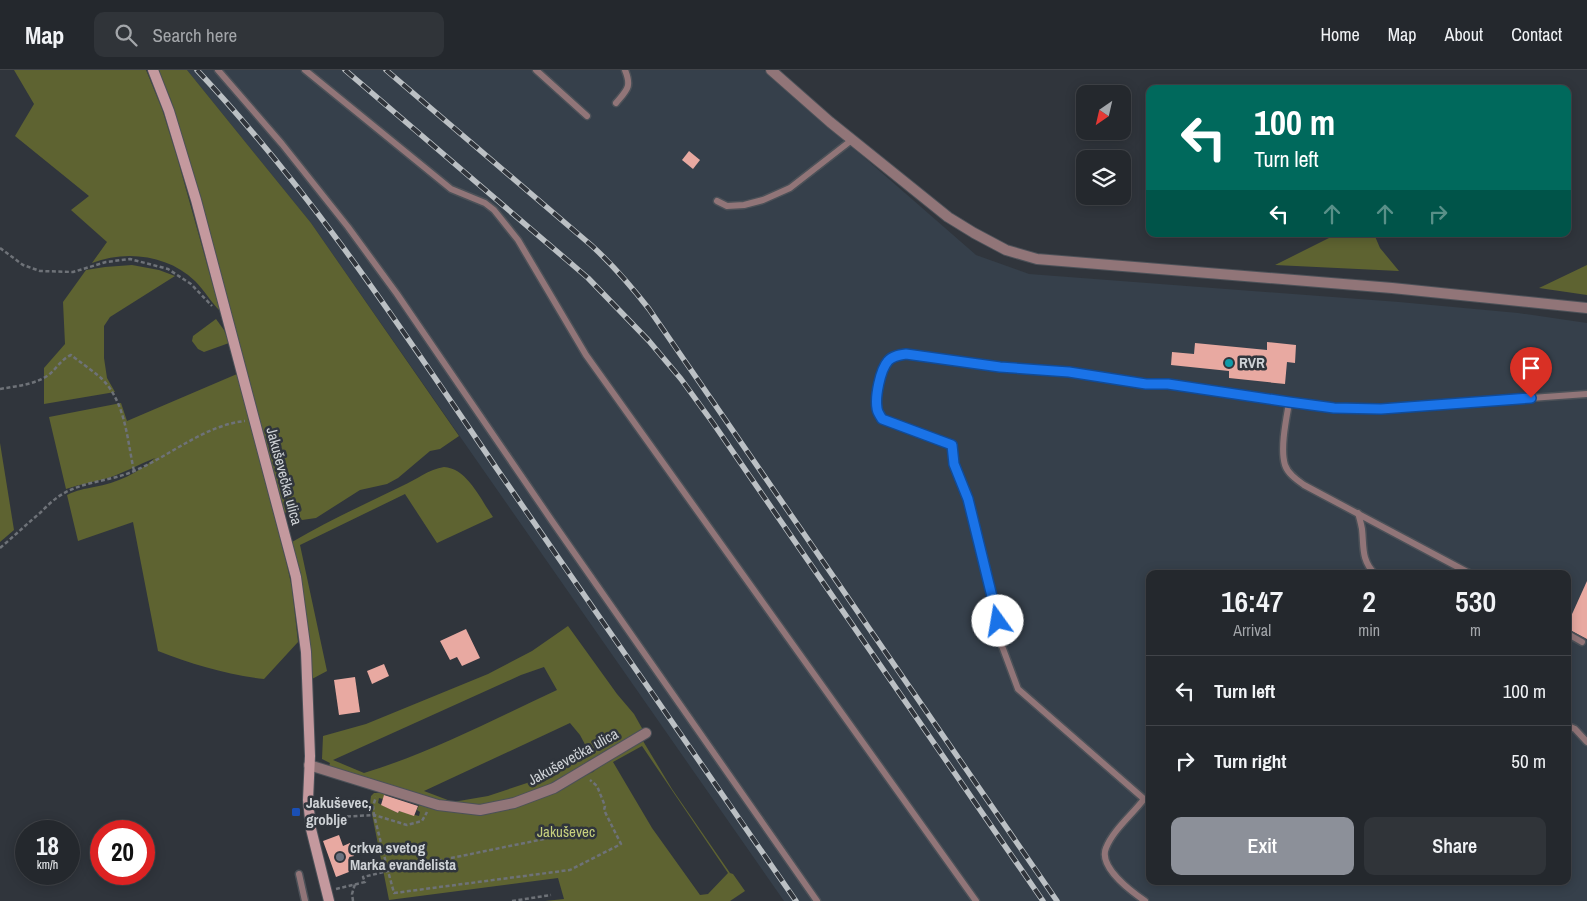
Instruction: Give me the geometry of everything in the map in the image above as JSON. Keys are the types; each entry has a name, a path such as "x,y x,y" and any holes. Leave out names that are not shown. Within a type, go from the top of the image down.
{"main road":[{"name":"Jakuševečka ulica","path":"153,70 169,111 196,200 296,577 306,652 308,800 311,829 329,901"}],"street":[{"path":"771,70 830,122 948,217 974,234 1006,250 1037,258 1392,288 1587,308"},
{"name":"Jakuševečka ulica","path":"309,765 430,805 480,810 500,807 554,788 646,733"}],"lane":[{"path":"218,70 282,144 348,227 397,294 552,521 817,901"},
{"path":"305,70 451,189 485,203 494,210 518,240 586,356 976,901"},
{"path":"536,70 587,116"},
{"path":"616,103 629,86 625,70"},
{"path":"717,200 727,206 744,205 762,200 790,188 853,139"},
{"path":"1144,901 1108,867 1105,850 1117,831 1144,799 1018,689 1002,646 992,594 968,499 954,464 952,445 882,419 877,411 876,403 884,367 889,360 906,354 1000,367 1069,372 1146,384 1168,384 1334,408 1381,409 1587,394"},
{"path":"1289,402 1283,443 1285,466 1292,476 1304,485 1463,570"},
{"path":"1358,514 1362,529 1362,546 1366,563 1372,570"},
{"path":"1571,636 1582,642"},
{"path":"1571,727 1587,742"},
{"path":"299,874 304,901"}],"path":[{"path":"0,248 24,265 40,271 73,272 106,262 130,259 168,269 192,284 218,312 227,318"},
{"path":"0,389 37,382 48,375 63,359 71,355 101,378 115,395 121,408 134,471"},
{"path":"0,548 57,498 68,491 134,471 203,434 237,422 254,420"},
{"path":"381,794 376,796 372,806 394,893 570,870 621,844 604,810 605,806 597,786 588,779"},
{"path":"319,818 374,815 407,825 422,821 430,805"},
{"path":"332,889 365,882 363,877 388,871 544,839"},
{"path":"353,901 352,894 355,884"},
{"path":"512,901 551,895"}],"shaded area":[{"path":"187,70 764,70 976,255 1029,274 1399,302 1518,313 1587,323 1587,901 784,901 311,223"}],"green space":[{"path":"14,70 146,70 162,109 177,157 220,311 195,281 184,272 160,260 132,256 105,259 92,263 107,242 71,210 89,196 15,136 34,104"},
{"path":"158,70 187,70 311,223 459,436 440,449 430,451 398,478 387,484 360,490 316,518 302,520 284,512 194,176 171,100"},
{"path":"1331,237 1375,237 1380,248 1399,271 1275,265"},
{"path":"132,265 159,270 175,276 110,317 104,326 104,358 107,378 115,392 44,404 44,368 65,344 63,302 86,270"},
{"path":"1587,265 1587,295 1539,288"},
{"path":"216,319 224,330 229,343 204,352 198,349 192,341 193,336"},
{"path":"237,374 286,561 292,588 298,642 264,679 210,668 158,651 133,522 78,541 67,495 119,480 134,473 155,458 114,476 66,489 49,417 121,403 127,421"},
{"path":"0,443 14,530 0,542"},
{"path":"444,467 460,473 473,486 493,517 437,543 405,494 300,545 327,671 312,679 292,542 428,472"},
{"path":"568,626 617,694 634,714 643,730 588,761 570,777 519,799 474,807 435,801 329,766 330,763 322,759 323,736 366,724 488,674 532,651","holes":["544,667 557,690 437,746 364,773 333,760 521,675","570,723 580,735 589,752 527,783 488,796 453,802 424,791"]},
{"name":"Jakuševec","path":"643,741 672,789 730,873 733,874 745,891 730,901 545,901 564,899 558,878 389,900 370,804 371,796 374,793 385,793 383,799 379,798 378,803 398,813 399,811 419,816 420,812 417,810 419,805 433,809 470,813 584,776 593,772 614,755","holes":["642,746 728,873 708,894 700,895 652,828 613,762"]}],"building":[{"path":"689,151 700,160 693,169 682,160"},
{"name":"RVR","path":"1267,342 1296,345 1295,363 1287,362 1285,384 1229,378 1229,371 1171,365 1172,352 1194,354 1195,343 1267,350"},
{"path":"1587,581 1587,639 1571,631 1571,616"},
{"path":"466,629 480,658 462,666 457,657 450,660 440,641"},
{"path":"384,664 389,676 372,684 367,671"},
{"path":"355,677 360,712 339,715 334,680"},
{"path":"384,795 418,806 414,816 399,811 398,813 381,805"},
{"name":"crkva svetog Marka evanđelista","path":"339,835 343,846 350,843 354,856 349,857 354,870 336,877 323,841"}],"railway":[{"path":"197,70 279,164 355,264 796,901"},
{"path":"345,70 588,278 649,341 681,379 1043,901"},
{"path":"386,70 591,245 642,300 1057,901"}],"place":[{"name":"RVR","path":"1229,363"},
{"name":"Jakuševec, groblje","path":"296,812"},
{"name":"crkva svetog Marka evanđelista","path":"340,857"}],"route":[{"path":"998,621 968,499 954,464 952,445 882,419 877,411 877,394 884,367 889,360 896,356 906,354 1000,367 1069,372 1146,384 1168,384 1334,408 1381,409 1531,398"}]}
